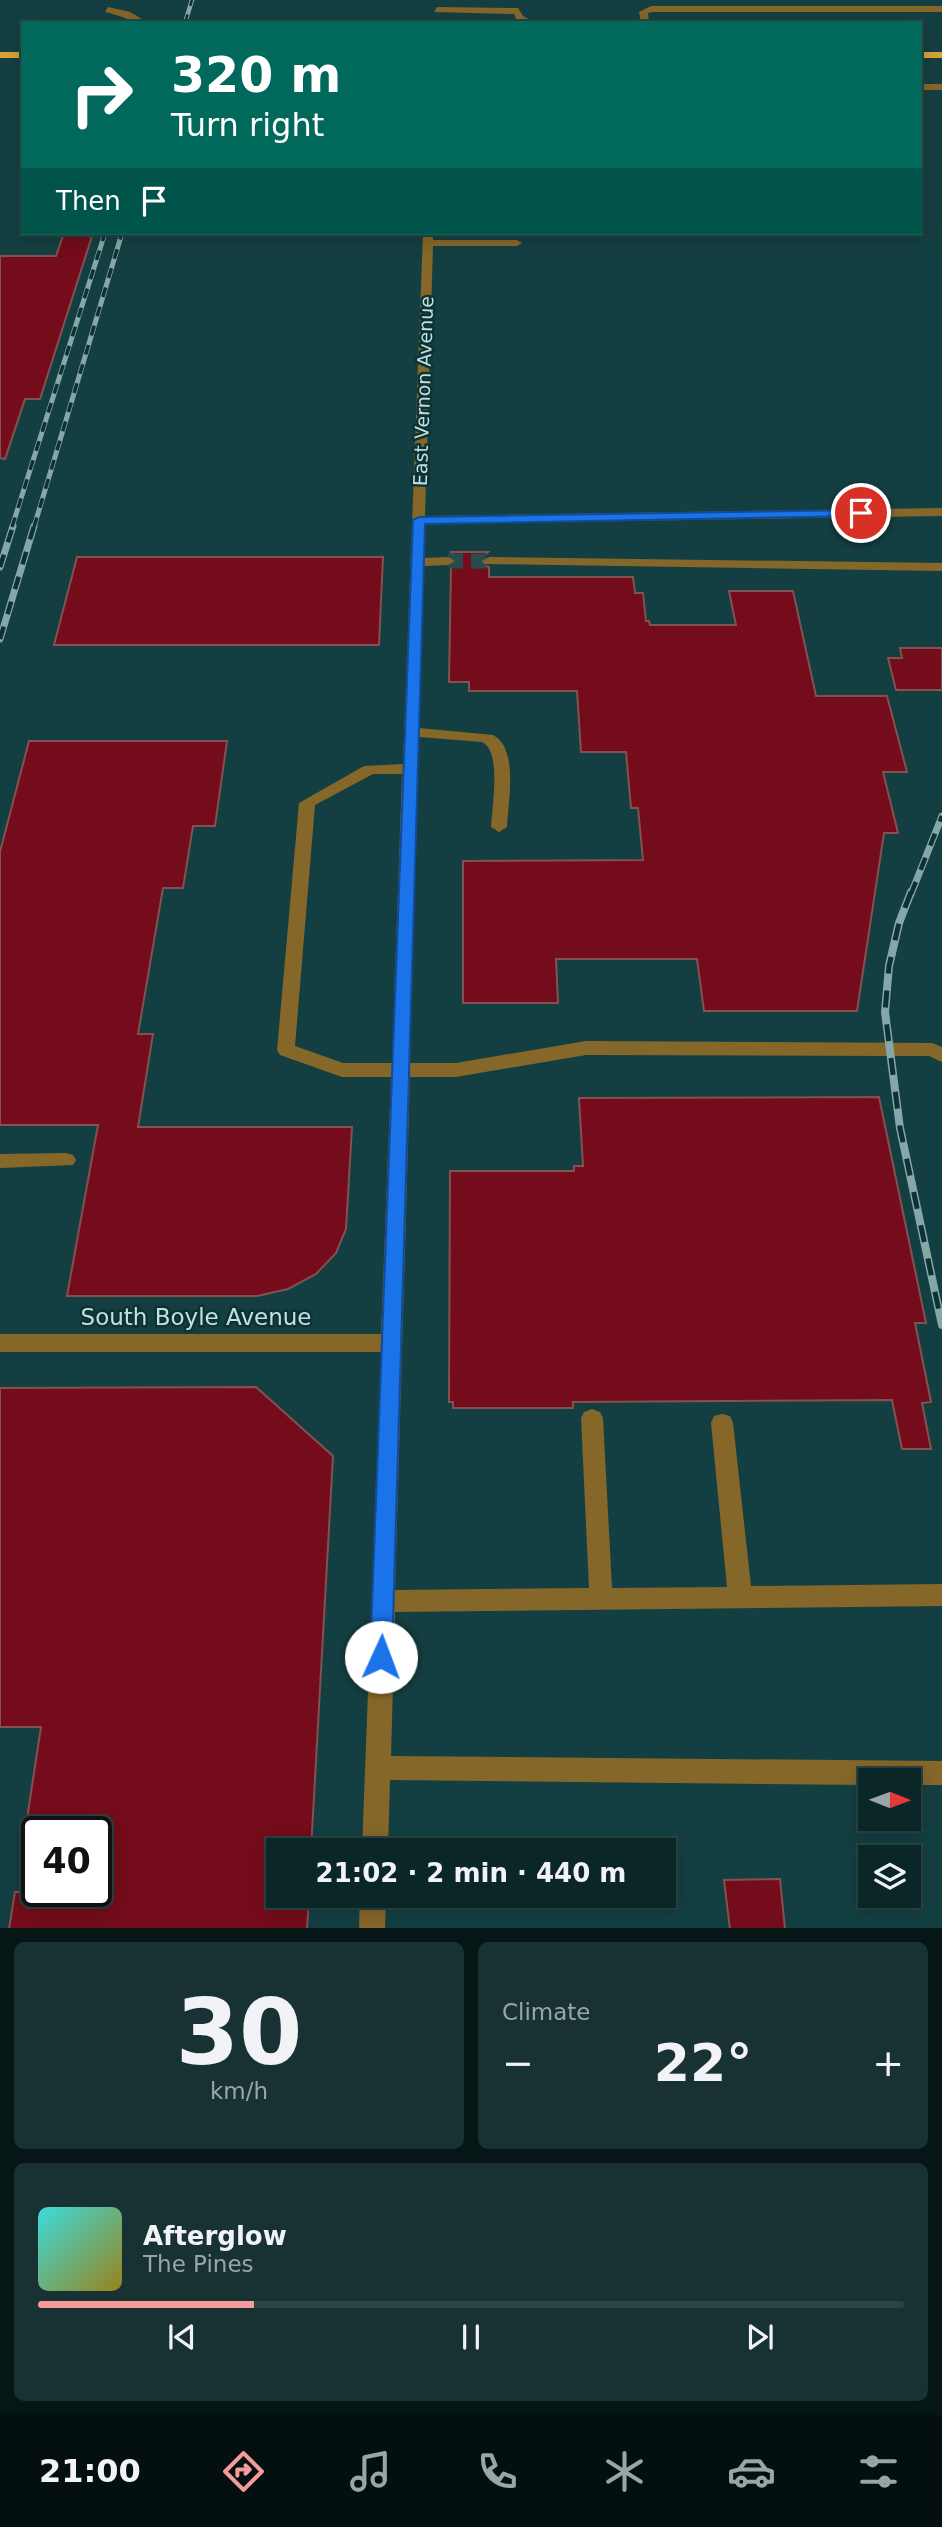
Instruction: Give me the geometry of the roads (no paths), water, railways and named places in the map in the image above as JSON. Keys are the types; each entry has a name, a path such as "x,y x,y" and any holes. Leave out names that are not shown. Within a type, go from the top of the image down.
{"main road":[{"path":"0,55 21,55"},
{"path":"922,55 942,55"},
{"path":"922,65 942,65"}],"street":[{"path":"436,21 437,0"},
{"path":"645,21 643,12 651,9 855,5 938,12"},
{"path":"108,10 127,14 141,21"},
{"path":"437,10 519,11 519,17 528,21"},
{"path":"470,10 470,21"},
{"path":"922,87 942,87"},
{"path":"428,238 517,243"},
{"name":"East Vernon Avenue","path":"375,1838 428,238"},
{"path":"419,520 942,512"},
{"path":"417,562 448,561"},
{"path":"489,561 942,567"},
{"path":"412,732 494,740 500,747 502,758 499,827"},
{"path":"411,769 370,769 307,803 286,1050 342,1070 456,1070 586,1048 890,1049 932,1050 942,1055"},
{"path":"0,1161 66,1160"},
{"name":"South Boyle Avenue","path":"0,1343 391,1343"},
{"path":"592,1418 601,1598"},
{"path":"722,1423 740,1597"},
{"path":"383,1601 942,1595"},
{"path":"377,1768 942,1773"},
{"path":"372,1928 373,1908"}],"tunnel":[{"path":"448,561 489,561"}],"railway":[{"path":"186,21 192,0"},
{"path":"12,527 104,235"},
{"path":"34,527 121,235"},
{"path":"0,567 13,526"},
{"path":"0,639 34,526"},
{"path":"911,894 942,816"},
{"path":"911,892 899,923 889,966 885,1012 900,1128 942,1325"}]}
